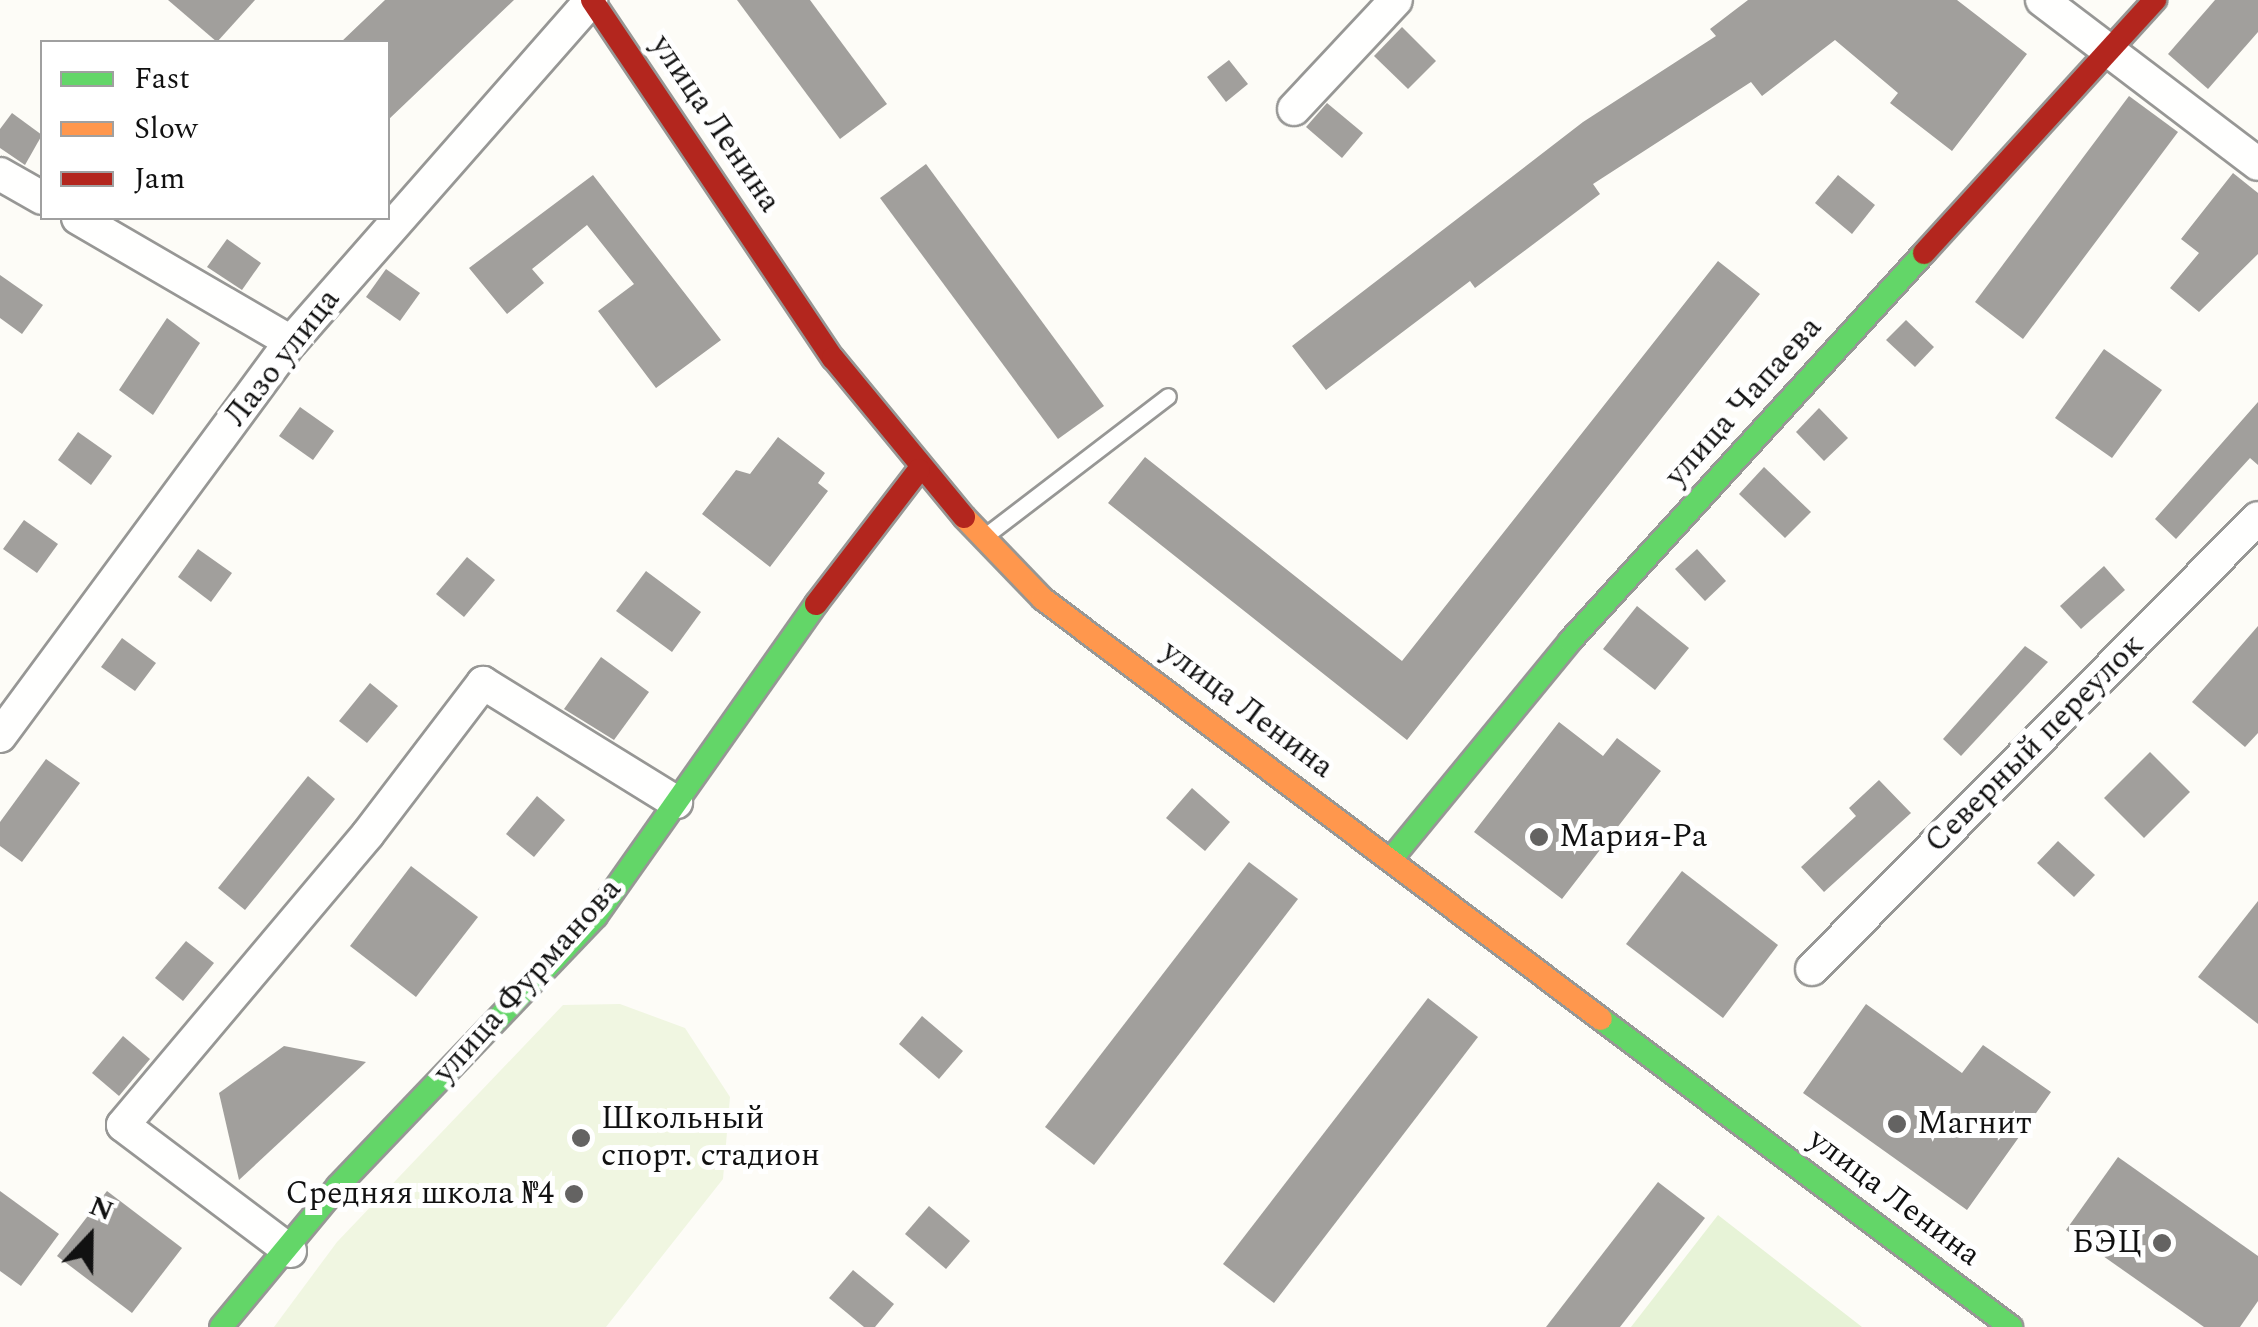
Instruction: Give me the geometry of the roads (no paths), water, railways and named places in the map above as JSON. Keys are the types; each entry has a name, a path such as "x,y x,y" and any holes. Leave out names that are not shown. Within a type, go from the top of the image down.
{"street":[{"name":"Лазо улица","path":"0,736 291,342 592,0"},
{"name":"улица Ленина","path":"592,0 833,358 918,470 1043,599 2010,1327"},
{"path":"1294,109 1396,0"},
{"path":"2042,0 2258,164"},
{"name":"улица Чапаева","path":"1392,858 1570,641 2155,0"},
{"path":"0,174 40,197"},
{"path":"81,220 291,342"},
{"name":"улица Фурманова","path":"221,1327 290,1251 338,1186 596,916 918,470"},
{"name":"Северный переулок","path":"1812,969 2258,518"},
{"path":"290,1251 123,1126 368,834 483,683 676,802"}],"lane":[{"path":"983,537 1168,396"}],"place":[{"name":"Мария-Ра","path":"1539,837"},
{"name":"Магнит","path":"1897,1124"},
{"name":"Школьный спорт. стадион","path":"581,1138"},
{"name":"Средняя школа №4","path":"574,1194"},
{"name":"БЭЦ","path":"2162,1243"}]}
